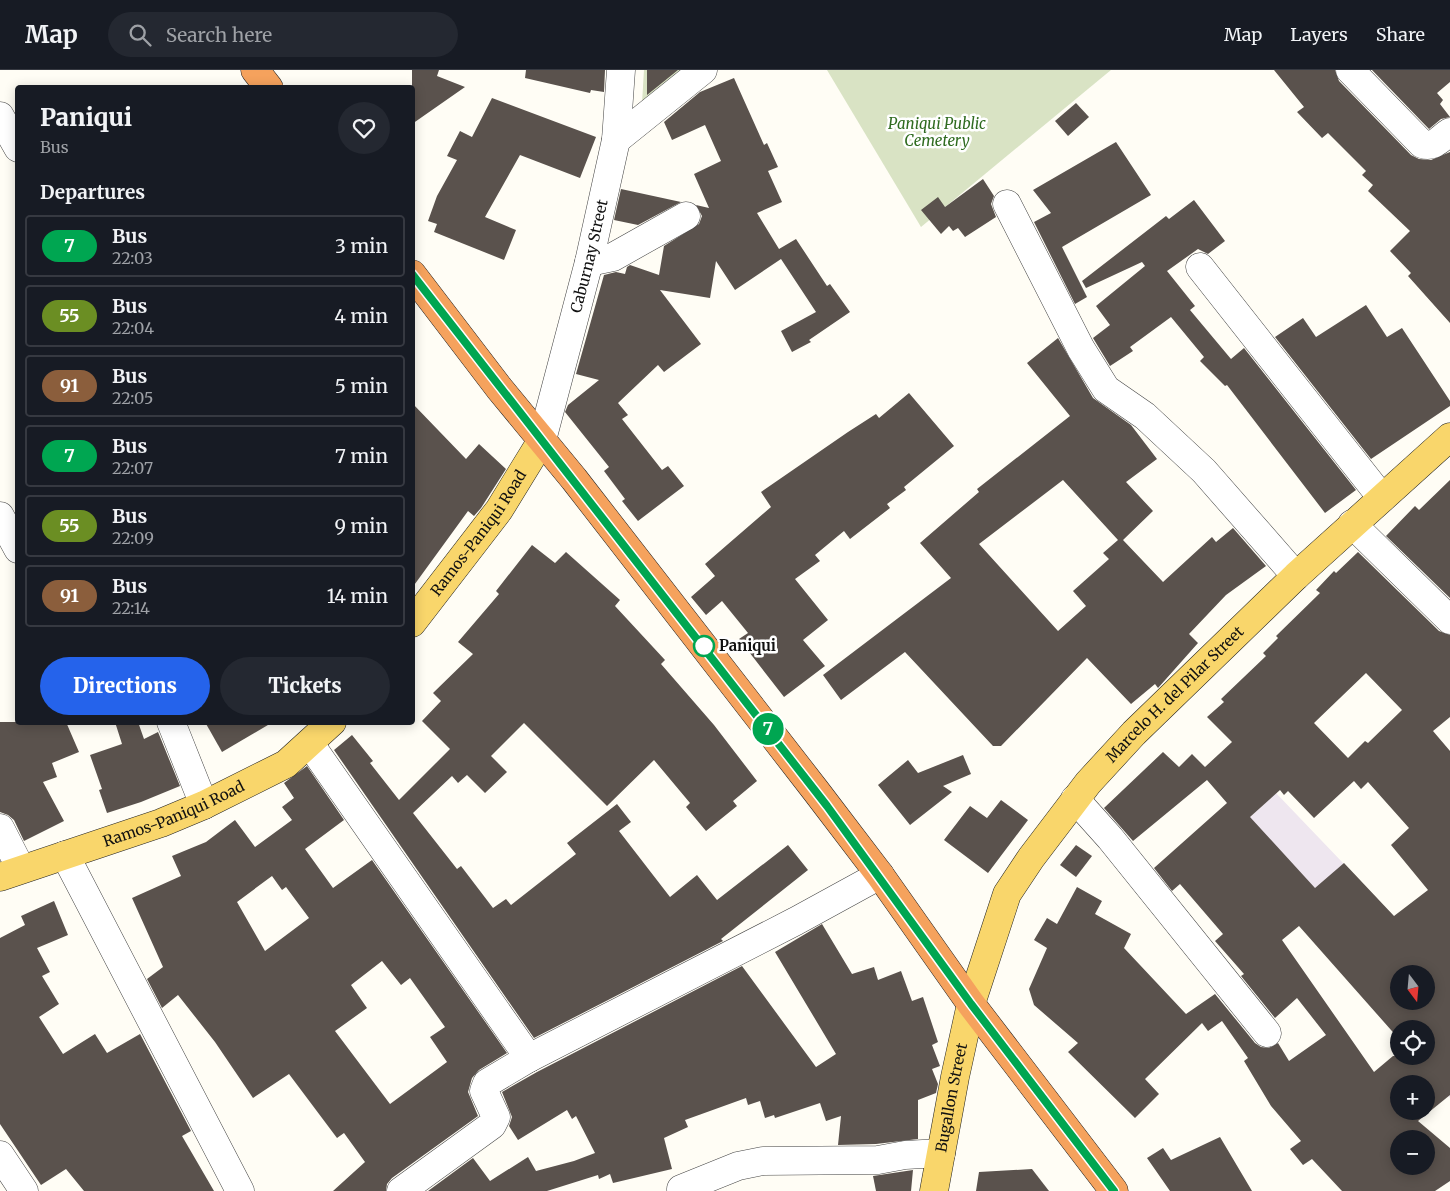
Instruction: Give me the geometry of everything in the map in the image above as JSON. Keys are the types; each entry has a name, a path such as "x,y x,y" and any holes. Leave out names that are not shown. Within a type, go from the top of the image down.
{"highway":[{"path":"255,70 267,85"},
{"path":"415,278 880,875 971,1004 1114,1191"}],"main road":[{"name":"Marcelo H. del Pilar Street","path":"971,1004 1007,894 1052,827 1075,799 1134,733 1296,576 1450,436"},
{"name":"Ramos-Paniqui Road","path":"415,619 498,510 542,440"},
{"name":"Ramos-Paniqui Road","path":"11,873 204,805 286,764 329,725"},
{"name":"Bugallon Street","path":"934,1191 971,1004"}],"street":[{"name":"Caburnay Street","path":"542,440 589,262 616,140 621,70"},
{"path":"616,140 703,70"},
{"path":"1350,70 1422,144 1428,146 1436,143 1450,132"},
{"path":"0,116 15,143"},
{"path":"1007,204 1081,349 1106,389 1145,416 1204,471 1296,576"},
{"path":"589,262 612,257 686,216"},
{"path":"1200,267 1382,498"},
{"path":"0,516 15,544"},
{"path":"1352,524 1450,620"},
{"path":"172,725 204,805"},
{"path":"310,744 529,1058"},
{"path":"1075,799 1110,838 1267,1033"},
{"path":"0,828 11,873"},
{"path":"65,855 240,1191"},
{"path":"401,1191 492,1125 496,1117 484,1091 487,1083 529,1058 796,921 880,875"},
{"path":"682,1189 738,1166 762,1161 878,1160 905,1155 941,1153"},
{"path":"0,1155 24,1191"}],"shaded area":[{"path":"1276,793 1410,933 1450,903 1450,1098 1435,1080 1435,1075 1430,1075 1422,1065 1435,1065 1435,1020 1390,1020 1390,1029 1225,840"}],"green space":[{"path":"644,70 683,70 642,103"},
{"name":"Paniqui Public Cemetery","path":"827,70 1111,70 921,227"}],"building":[{"path":"412,70 439,70 437,76 465,87 415,122 415,85 412,85"},
{"path":"526,70 605,70 604,92 591,90 590,93 525,78"},
{"path":"647,70 678,70 647,95"},
{"path":"1274,70 1335,70 1339,81 1411,155 1419,159 1431,160 1450,152 1450,323 1408,276 1411,273 1390,251 1410,231 1368,191 1373,185 1362,175 1366,171 1328,133 1322,138 1297,112 1304,107"},
{"path":"1372,70 1450,70 1450,82 1437,93 1443,100 1440,104 1450,117 1441,119 1429,129"},
{"path":"734,78 764,145 767,143 778,167 768,171 782,202 757,213 779,249 796,239 827,286 830,284 850,312 809,340 811,342 792,352 781,331 816,312 781,259 735,290 716,261 710,298 660,290 701,344 664,372 658,365 618,403 628,415 622,419 662,470 668,466 684,486 638,521 622,501 625,499 604,471 609,467 565,412 568,405 599,380 576,374 604,275 616,272 625,274 627,267 630,265 659,275 664,246 699,224 702,216 696,205 709,208 694,174 721,161 705,125 672,140 664,122 700,92"},
{"path":"492,98 596,137 580,178 520,155 485,217 516,230 504,260 434,232 437,224 428,221 437,196 457,160 447,156 460,131 472,137"},
{"path":"1076,103 1089,117 1068,136 1055,121"},
{"path":"1116,142 1151,195 1062,247 1087,297 1075,304 1034,222 1051,213 1033,190"},
{"path":"983,179 994,196 991,204 996,217 965,237 958,228 953,231 949,226 941,234 921,210 938,197 945,207"},
{"path":"621,189 681,202 638,225 614,220"},
{"path":"1194,200 1225,241 1208,254 1198,249 1167,271 1195,306 1190,310 1231,359 1244,348 1356,490 1325,513 1227,385 1225,386 1200,361 1204,357 1171,317 1130,347 1133,351 1110,366 1093,338 1110,325 1096,306 1145,266 1142,262 1086,288 1082,281 1166,216 1169,219"},
{"path":"1366,305 1387,337 1402,328 1450,401 1450,406 1371,459 1275,337 1303,318 1316,337"},
{"path":"1058,338 1093,398 1131,425 1157,459 1126,482 1153,511 1123,540 1163,582 1212,537 1216,542 1233,528 1266,566 1226,595 1189,634 1198,643 1158,688 1155,684 1131,704 1087,658 1001,746 993,746 905,652 841,700 823,675 951,578 920,543 979,492 977,489 1070,416 1027,363","holes":["1063,480 1118,540 1103,553 1109,559 1073,591 1086,606 1058,631 979,544"]},
{"path":"909,393 954,446 904,487 906,490 887,504 890,508 850,539 844,531 815,555 820,561 795,579 828,620 803,640 825,666 784,697 739,639 748,633 722,601 706,615 691,597 715,576 705,564 771,507 761,492 876,414 879,418"},
{"path":"415,406 466,459 479,444 506,469 474,516 468,511 415,584"},
{"path":"1450,480 1450,598 1386,536 1415,506 1419,510"},
{"path":"532,545 555,563 566,552 620,600 615,606 665,660 661,664 714,725 757,781 733,801 737,806 706,831 686,807 690,803 654,760 607,806 524,723 491,756 507,772 485,793 467,775 458,783 452,776 413,813 457,869 461,866 493,908 506,899 511,905 576,854 567,843 617,804 631,822 619,831 670,897 697,875 717,900 788,845 808,870 721,939 723,941 534,1038 334,750 352,735 373,761 370,763 399,800 450,749 422,721 441,701 433,693 473,654 458,642 499,594 496,591"},
{"path":"1358,552 1439,631 1450,635 1450,717 1433,731 1450,751 1450,1095 1435,1107 1435,1075 1390,1075 1390,1120 1419,1120 1418,1121 1429,1130 1390,1130 1390,1175 1435,1175 1435,1135 1450,1148 1450,1181 1435,1191 1342,1191 1312,1159 1303,1165 1290,1149 1301,1141 1271,1106 1244,1061 1248,1058 1222,1021 1208,1031 1202,1023 1145,1079 1159,1094 1135,1118 1068,1052 1078,1043 1034,1005 1029,989 1047,948 1034,940 1047,918 1057,924 1077,887 1102,901 1095,914 1131,934 1124,948 1186,1014 1215,994 1255,1043 1261,1047 1269,1048 1278,1043 1289,1061 1326,1035 1297,998 1275,1018 1241,976 1244,974 1215,941 1223,934 1180,884 1172,891 1154,868 1227,803 1207,780 1133,841 1104,808 1163,752 1179,767 1192,754 1205,767 1232,742 1207,717 1224,702 1221,699 1266,656 1263,653 1278,638 1276,636 1320,593 1316,590 1334,571 1336,573","holes":["1366,673 1402,710 1368,743 1365,741 1348,758 1314,723","1354,781 1361,789 1368,782 1409,828 1391,845 1428,890 1394,916 1344,863 1315,888 1250,817 1280,790 1284,795 1288,791 1314,818","1299,926 1390,1029 1390,1020 1435,1020 1435,1065 1390,1065 1390,1059 1374,1072 1282,940"]},
{"path":"0,722 15,722 15,725 67,725 79,752 52,763 57,777 43,782 64,821 24,841 14,820 0,812"},
{"path":"116,725 139,725 144,739 158,732 180,786 107,813 99,790 102,789 90,755 122,744"},
{"path":"207,725 268,725 222,752"},
{"path":"963,755 971,774 943,786 952,792 910,825 878,785 908,760 918,773"},
{"path":"307,766 344,820 305,849 333,888 372,860 507,1053 479,1070 472,1078 468,1092 478,1116 392,1178 387,1184 386,1191 333,1191 365,1162 344,1133 337,1138 289,1074 253,1098 215,1042 178,995 162,1008 147,979 163,967 132,898 181,876 172,856 206,842 235,820 255,847 292,820 282,807 294,798 284,783","holes":["272,876 282,890 286,887 309,918 265,951 237,902","382,961 401,985 410,978 445,1027 430,1037 447,1062 390,1104 335,1031 367,1008 351,985"]},
{"path":"1001,800 1028,820 988,873 944,840 970,806 987,818"},
{"path":"1076,845 1092,856 1076,877 1060,865"},
{"path":"54,901 68,935 37,948 50,972 42,976 59,1004 39,1017 63,1054 95,1034 107,1053 140,1034 191,1131 182,1136 214,1191 84,1191 66,1169 41,1185 0,1124 0,938 25,925 21,916"},
{"path":"822,924 852,974 874,967 878,980 901,971 912,1001 923,997 938,1042 932,1045 940,1066 932,1069 938,1084 936,1093 918,1100 918,1139 876,1144 838,1145 841,1116 826,1121 820,1103 775,1118 774,1115 765,1118 760,1101 748,1105 746,1098 685,1120 688,1127 664,1138 672,1169 613,1183 610,1174 599,1179 598,1175 547,1191 428,1191 473,1158 490,1181 528,1157 536,1171 574,1161 595,1153 576,1116 572,1119 567,1110 518,1140 509,1126 512,1117 502,1092 742,966 816,1067 836,1054 775,952"},
{"path":"1220,1137 1252,1191 1170,1191 1147,1158 1163,1148 1171,1160"},
{"path":"1032,1169 1049,1191 976,1191 979,1172"},
{"path":"913,1170 911,1191 876,1191 873,1176"}],"bus line":[{"name":"7","path":"415,278 499,388 574,478 880,875 971,1004 1114,1191"}],"place":[{"name":"Paniqui","path":"704,646"}]}
